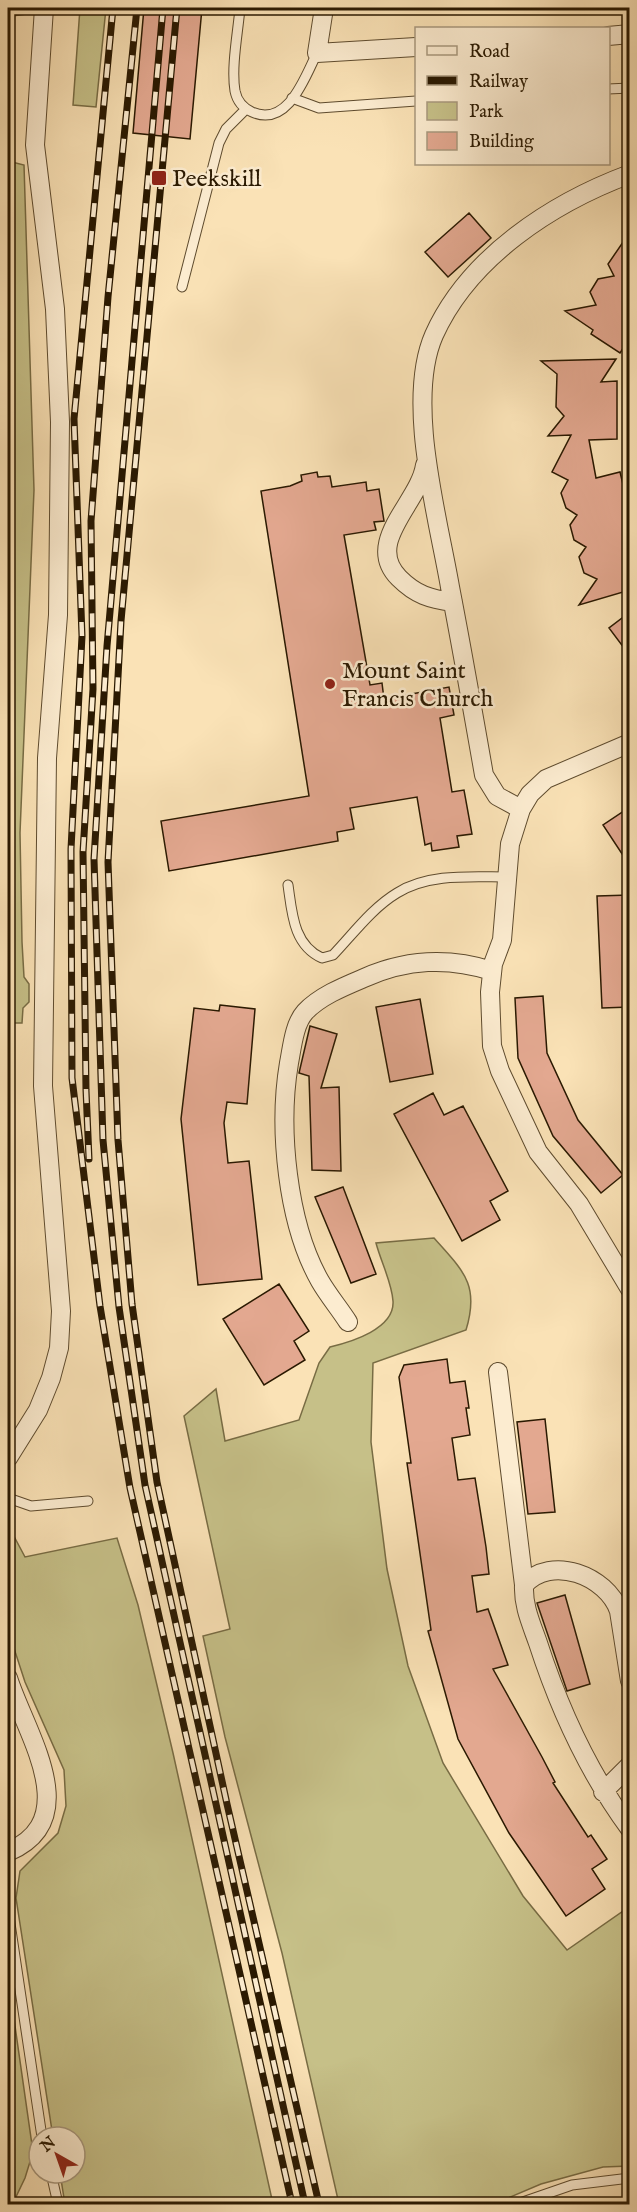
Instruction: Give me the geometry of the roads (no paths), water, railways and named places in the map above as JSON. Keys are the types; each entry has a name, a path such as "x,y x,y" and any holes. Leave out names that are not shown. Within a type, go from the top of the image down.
{"street":[{"path":"8,1458 38,1410 51,1378 59,1348 61,1311 43,1086 46,758 58,615 60,422 55,309 36,145 44,8"},
{"path":"324,8 317,53 415,47"},
{"path":"610,36 630,34"},
{"path":"521,809 497,796 484,775 427,457 423,377 434,336 457,298 489,260 547,215 572,199 630,174"},
{"path":"427,457 423,478 387,539 387,555 394,574 413,591 424,598 453,602"},
{"path":"630,743 546,779 530,794 521,809 510,844 502,940 492,971 490,992 492,1046 500,1071 538,1152 579,1204 630,1289"},
{"path":"348,1322 320,1281 308,1255 288,1173 284,1124 285,1094 291,1054 301,1019 305,1012 336,992 391,968 439,960 461,962 492,971"},
{"path":"498,1372 525,1606 565,1719 603,1792 630,1829"},
{"path":"524,1585 537,1575 557,1571 591,1578 603,1587 616,1602 619,1611 630,1682"},
{"path":"8,1678 38,1753 48,1791 45,1813 36,1831 20,1847 8,1852"},
{"path":"603,1792 630,1765"}],"lane":[{"path":"240,8 235,89 239,103 246,109 258,114 273,114 285,107 317,53"},
{"path":"610,89 630,88"},
{"path":"292,98 319,108 415,101"},
{"path":"182,287 219,143 226,129 246,109"},
{"path":"288,885 293,920 299,936 306,947 322,958 333,954 378,907 410,886 457,877 507,877"},
{"path":"8,1498 32,1506 88,1501"},
{"path":"8,1910 40,2125"},
{"path":"518,2205 572,2185 630,2178"},
{"path":"54,2185 58,2205"}],"railway":[{"path":"113,8 74,419 82,636 71,849 72,1078 100,1306 130,1488 292,2204"},
{"path":"89,1159 83,852 93,689 91,521 108,297 137,8"},
{"path":"163,8 107,646 94,859 103,1140 119,1307 145,1485 305,2204"},
{"path":"177,8 121,621 108,862 118,1140 132,1304 157,1482 227,1804 319,2204"}],"place":[{"name":"Peekskill","path":"159,178"},
{"name":"Mount Saint Francis Church","path":"330,684"}]}
